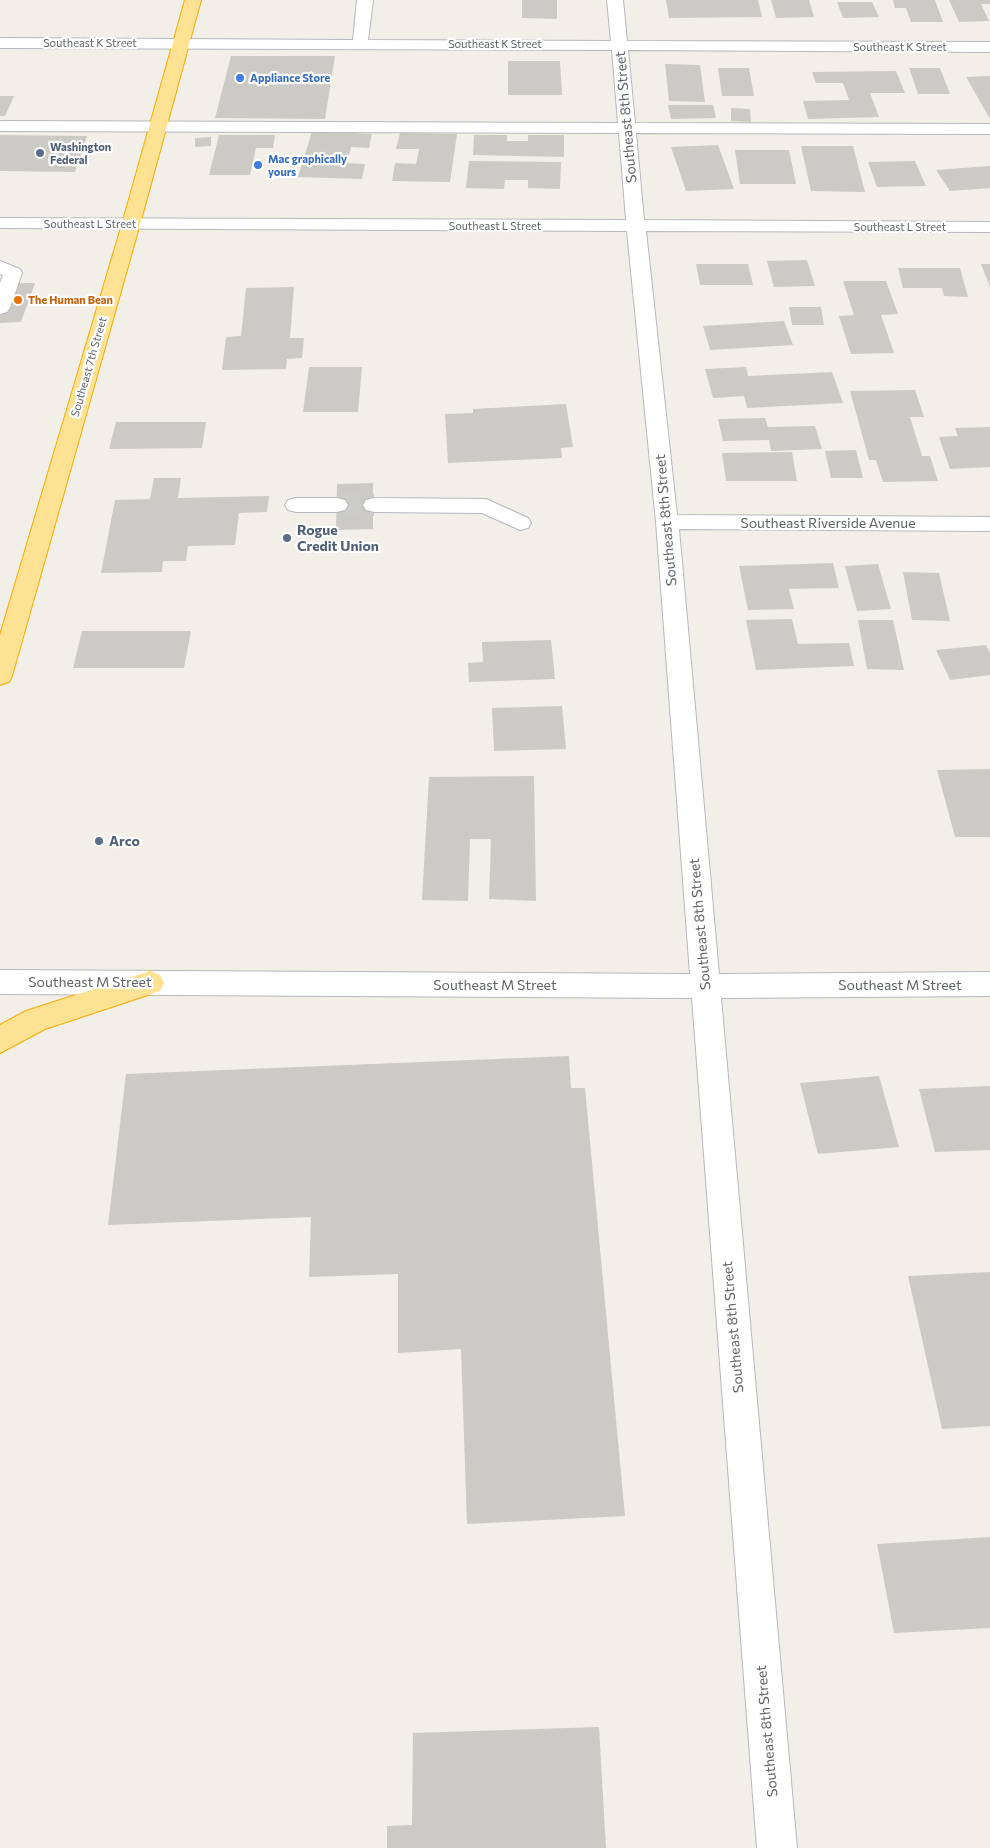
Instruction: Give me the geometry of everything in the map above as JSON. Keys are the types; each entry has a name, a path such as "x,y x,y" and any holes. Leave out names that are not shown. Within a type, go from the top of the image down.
{"highway":[{"name":"Southeast 7th Street","path":"0,676 131,224 193,0"},
{"path":"0,1040 36,1020 150,983"}],"street":[{"path":"360,44 365,0"},
{"name":"Southeast 8th Street","path":"616,0 636,227 667,522 777,1848"},
{"name":"Southeast K Street","path":"0,42 990,47"},
{"path":"0,126 990,129"},
{"name":"Southeast L Street","path":"0,223 990,227"},
{"path":"0,267 13,273 0,308"},
{"path":"296,505 336,505"},
{"path":"374,505 486,506 520,523"},
{"name":"Southeast Riverside Avenue","path":"667,522 990,524"},
{"name":"Southeast M Street","path":"0,982 705,986 990,984"}],"building":[{"path":"522,0 557,0 557,19 522,18"},
{"path":"666,0 758,0 762,17 669,18"},
{"path":"771,0 809,0 814,17 776,18"},
{"path":"893,0 935,0 943,22 911,22 906,8 895,8"},
{"path":"949,0 990,0 990,4 981,4 989,21 959,22"},
{"path":"837,2 872,2 879,17 843,18"},
{"path":"231,56 335,56 325,119 215,118"},
{"path":"508,61 560,61 562,95 508,95"},
{"path":"665,64 700,65 705,102 669,101"},
{"path":"718,68 749,68 754,96 722,96"},
{"path":"909,68 940,68 950,94 918,94"},
{"path":"896,71 905,93 870,93 879,117 808,119 803,101 849,100 843,83 816,83 812,72"},
{"path":"990,76 990,119 966,77"},
{"path":"0,96 14,96 5,116 0,116"},
{"path":"668,105 713,105 716,118 671,119"},
{"path":"731,108 750,109 751,122 731,121"},
{"path":"312,131 372,134 369,148 351,147 347,163 365,164 362,179 298,177"},
{"path":"400,133 457,134 450,182 392,181 395,163 416,164 419,149 396,149"},
{"name":"Washington Federal","path":"0,135 87,136 75,172 0,171"},
{"path":"219,135 275,135 273,148 256,148 250,175 209,175"},
{"path":"474,135 507,135 507,141 528,141 528,135 564,135 564,157 473,155"},
{"path":"211,137 211,146 195,147 195,138"},
{"path":"718,145 734,189 686,191 671,147"},
{"path":"801,146 853,146 865,192 811,191"},
{"path":"735,150 789,150 796,184 740,184"},
{"path":"469,161 561,162 560,189 528,188 528,180 505,180 504,189 466,188"},
{"path":"915,161 926,186 877,187 868,162"},
{"path":"990,166 990,188 950,191 936,170"},
{"path":"807,260 815,286 774,287 767,261"},
{"path":"696,264 748,264 753,285 700,285"},
{"path":"981,264 990,264 990,287"},
{"path":"898,268 960,268 968,297 944,296 942,288 903,288"},
{"path":"843,281 886,281 898,314 881,315 894,353 851,354 839,316 854,315"},
{"name":"The Human Bean","path":"12,283 35,283 21,322 0,323 0,316"},
{"path":"294,287 290,338 304,338 302,358 287,359 286,369 222,370 226,337 241,336 246,288"},
{"path":"789,307 821,307 824,325 792,325"},
{"path":"784,321 793,345 710,350 703,326"},
{"path":"309,367 362,367 358,412 303,412"},
{"path":"746,367 748,376 832,372 843,403 747,408 744,396 713,398 705,369"},
{"path":"915,390 924,417 910,417 922,456 930,456 938,481 883,482 876,460 869,460 850,391"},
{"path":"566,404 573,447 561,448 562,458 448,463 445,414 473,413 473,409"},
{"path":"765,418 768,427 815,426 822,449 771,451 769,440 723,441 718,419"},
{"path":"116,422 206,422 202,448 109,449"},
{"path":"990,427 990,467 950,469 939,437 958,436 955,428"},
{"path":"856,450 863,478 831,478 825,451"},
{"path":"792,452 797,481 726,481 722,453"},
{"path":"154,478 181,478 178,498 269,496 267,512 239,513 235,545 188,546 186,561 163,561 162,572 101,573 115,500 150,499"},
{"path":"373,483 373,529 336,530 337,484"},
{"path":"833,563 839,588 789,589 794,609 748,610 739,566"},
{"path":"878,564 891,609 857,611 845,566"},
{"path":"903,572 939,573 950,621 912,620"},
{"path":"792,619 798,644 849,643 854,666 756,670 746,620"},
{"path":"858,620 893,620 904,670 867,669"},
{"path":"82,631 191,631 184,668 73,668"},
{"path":"551,640 555,679 469,682 468,663 483,662 482,642"},
{"path":"986,645 990,653 990,675 950,680 936,650"},
{"path":"562,706 566,749 494,751 492,708"},
{"path":"990,769 990,837 955,837 937,770"},
{"path":"534,776 536,901 489,899 491,839 470,839 468,901 422,900 429,777"},
{"path":"569,1056 571,1088 585,1088 625,1516 467,1524 461,1349 398,1353 398,1274 309,1277 311,1217 108,1225 126,1074"},
{"path":"879,1076 899,1147 818,1154 800,1083"},
{"path":"990,1086 990,1150 935,1152 919,1089"},
{"path":"990,1272 990,1426 942,1429 908,1276"},
{"path":"990,1537 990,1628 894,1633 877,1544"},
{"path":"599,1727 606,1848 387,1848 387,1826 412,1825 413,1733"}],"tunnel":[{"path":"337,505 374,505"}],"place":[{"name":"Appliance Store","path":"240,78"},
{"name":"Washington Federal","path":"40,153"},
{"name":"Mac graphically yours","path":"258,165"},
{"name":"The Human Bean","path":"18,300"},
{"name":"Rogue Credit Union","path":"287,538"},
{"name":"Arco","path":"99,841"}]}
